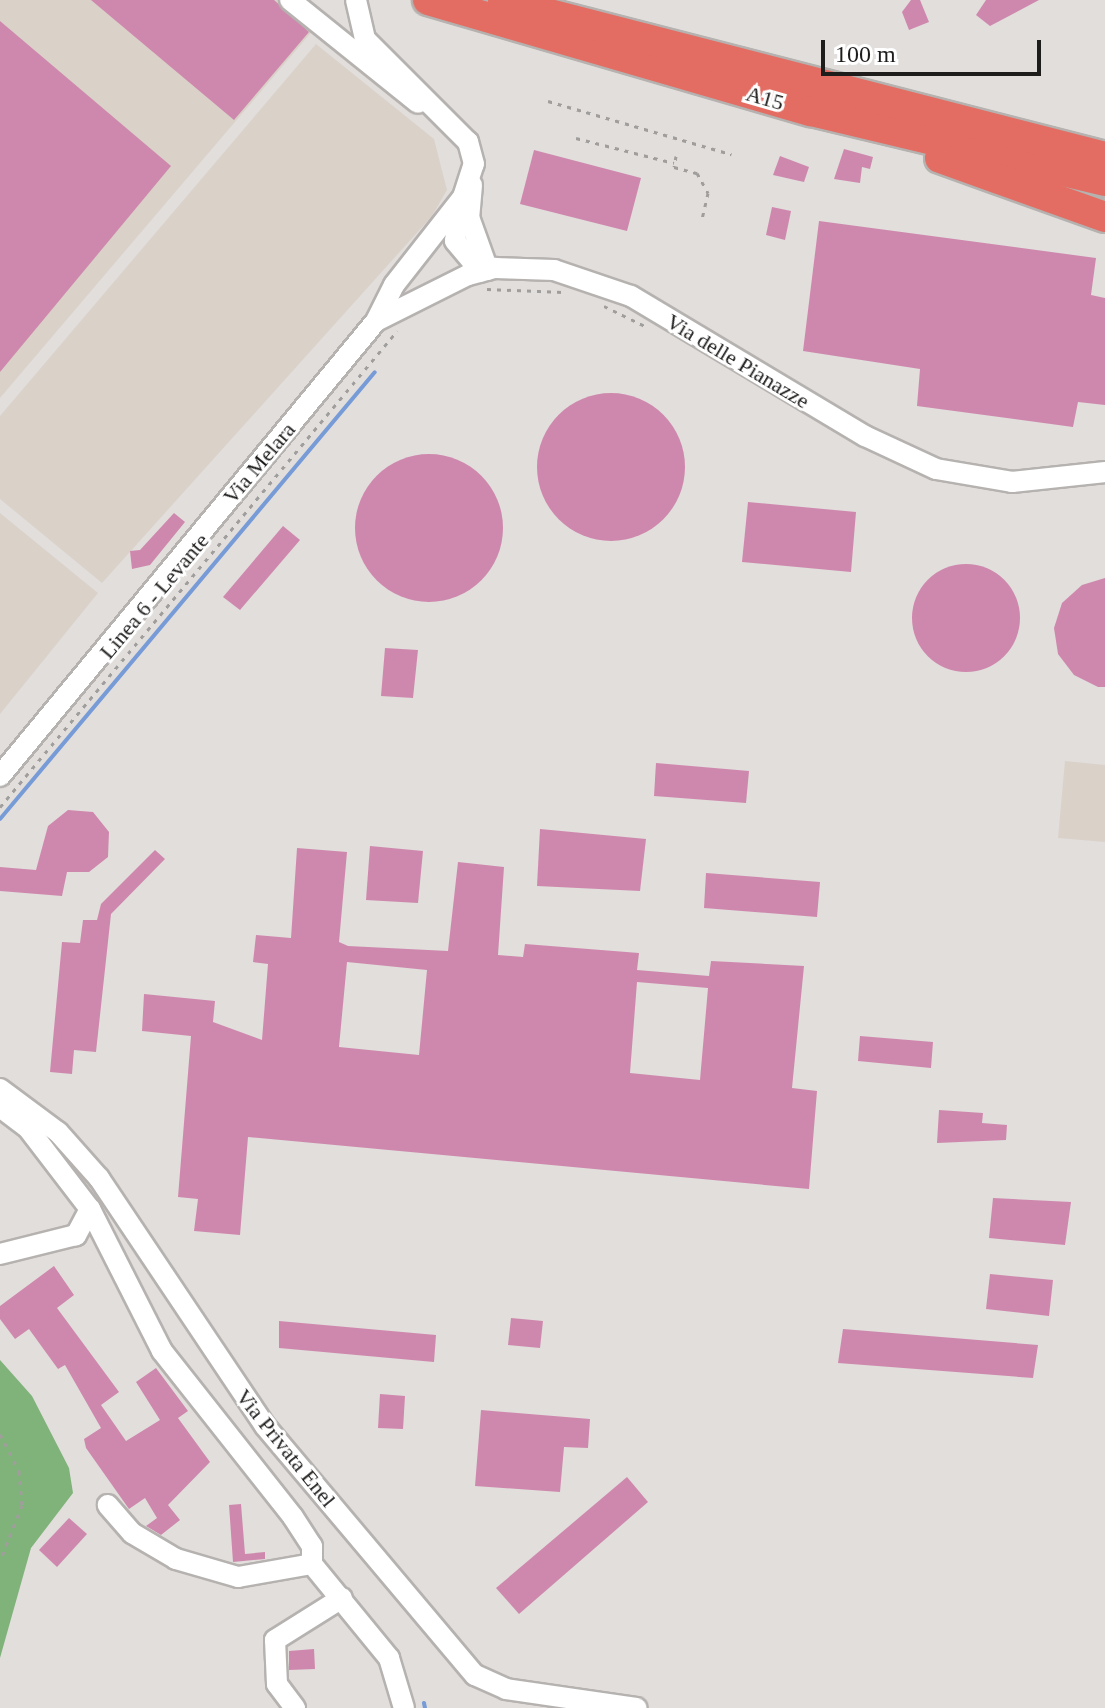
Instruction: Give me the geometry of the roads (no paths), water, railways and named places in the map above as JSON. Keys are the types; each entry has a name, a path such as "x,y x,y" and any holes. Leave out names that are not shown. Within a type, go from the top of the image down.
{"highway":[{"name":"A15","path":"428,0 480,6 1105,157"},
{"name":"A15","path":"480,6 811,111 1105,181"},
{"path":"811,111 1105,217"}],"street":[{"path":"290,0 460,133"},
{"path":"356,0 365,39 460,133 473,173 469,217 481,277"},
{"name":"Via Melara","path":"0,776 376,321 394,285 463,197 473,173"},
{"path":"463,197 455,241 481,277"},
{"name":"Via delle Pianazze","path":"376,321 439,285 481,277 554,270 631,296 865,436 936,469 1012,482 1105,472"},
{"name":"Via Privata Enel","path":"0,1089 58,1132 99,1178 265,1426 475,1675 506,1689 637,1708"},
{"path":"0,1107 27,1127 90,1209 162,1351 293,1517 312,1546 312,1564 389,1658 404,1708"},
{"path":"0,1254 76,1235 90,1209"},
{"path":"108,1505 132,1533 201,1566 238,1577 312,1564"},
{"path":"295,1708 277,1684 275,1640 342,1598"}],"waterway":[{"path":"0,819 375,372"},
{"path":"424,1703 425,1708"}]}
